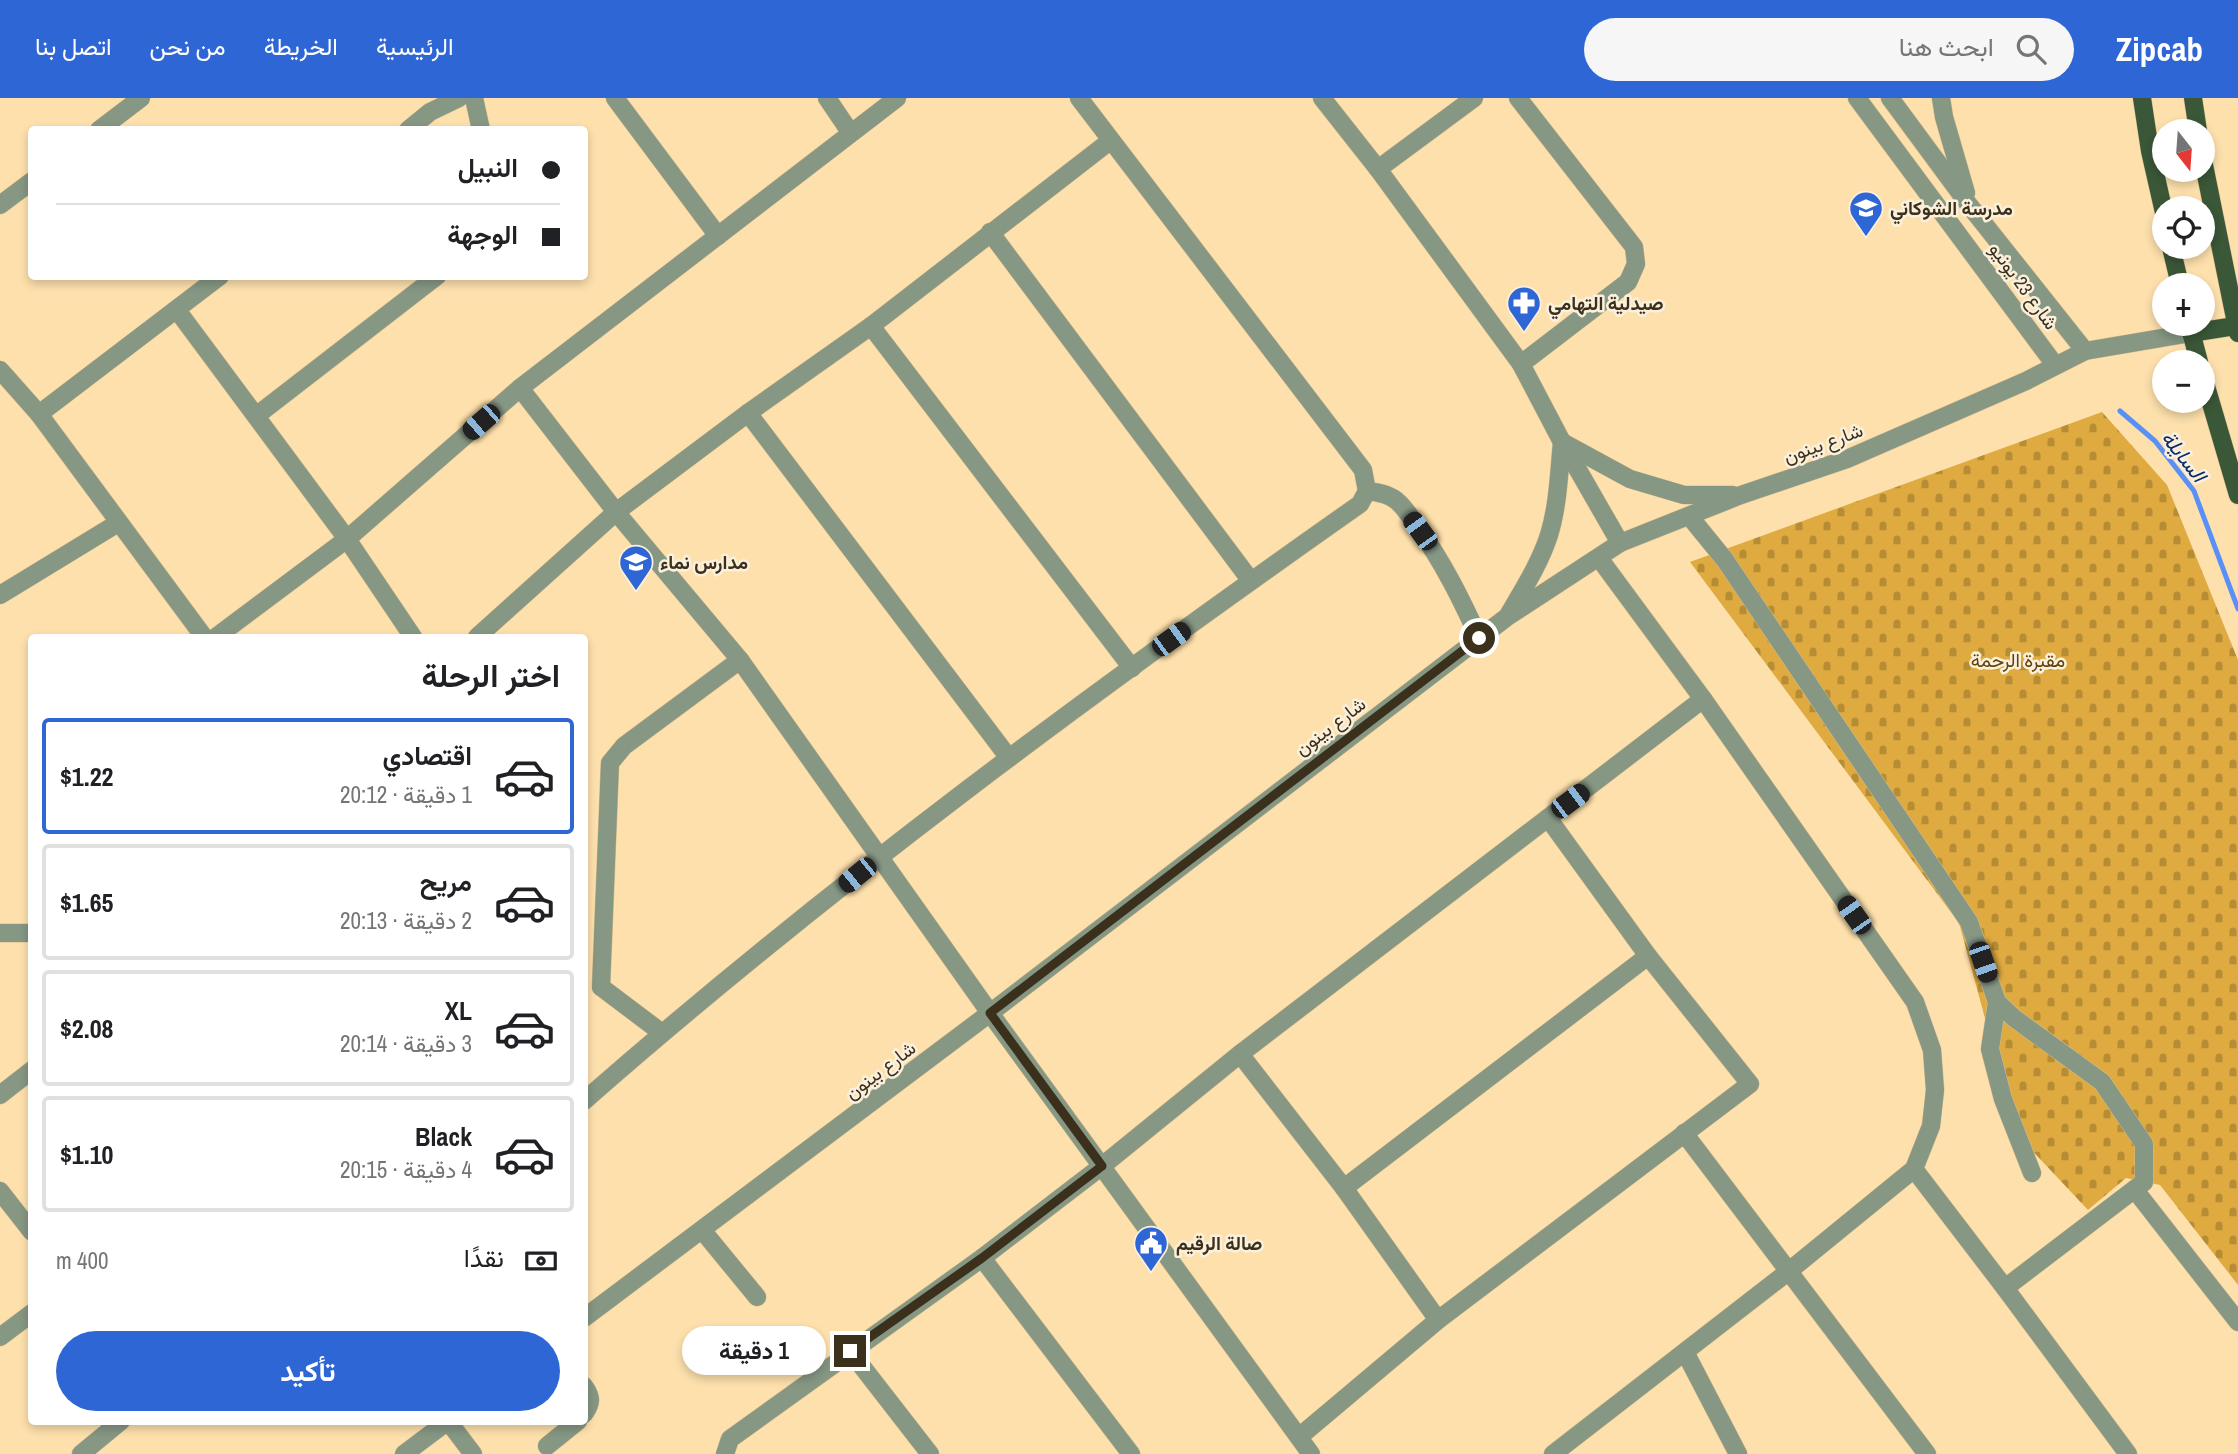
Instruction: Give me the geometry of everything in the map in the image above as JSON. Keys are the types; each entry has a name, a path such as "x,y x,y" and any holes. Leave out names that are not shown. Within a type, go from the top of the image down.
{"main road":[{"path":"2142,98 2160,196"},
{"path":"2193,98 2196,119"},
{"path":"2207,182 2237,330 2215,329"},
{"path":"2214,413 2238,495"}],"street":[{"path":"104,126 141,98"},
{"path":"413,126 430,112 460,98"},
{"path":"474,98 480,126"},
{"path":"615,98 718,236"},
{"path":"827,98 850,132"},
{"path":"220,634 347,539 520,388 897,98"},
{"path":"588,1098 662,1033 879,857 1009,758 1360,504 1367,491 1363,470 1079,98"},
{"path":"1322,98 1521,364 1620,542"},
{"path":"1378,170 1474,98"},
{"path":"1518,98 1634,247 1636,264 1628,282 1521,364"},
{"name":"شارع 23 يونيو","path":"1857,98 2055,365"},
{"name":"شارع 23 يونيو","path":"1890,98 1969,205 2085,351"},
{"path":"1941,98 1969,205"},
{"path":"480,634 616,512 748,413 871,326 1111,141"},
{"path":"0,205 28,184"},
{"path":"990,233 1251,581"},
{"path":"40,414 215,280"},
{"path":"256,416 432,280"},
{"path":"177,310 347,539 411,634"},
{"path":"871,326 1132,668"},
{"name":"شارع بينون","path":"588,1315 990,1013 1507,617 1620,542 1741,495 1847,459 2026,381 2085,351 2153,336"},
{"path":"0,370 40,414 202,634"},
{"path":"520,388 616,512 740,660 990,1013 1311,1454"},
{"path":"748,413 1009,758"},
{"path":"1562,442 1630,479 1684,495 1741,495"},
{"path":"1507,617 1532,573 1549,534 1558,488 1562,442"},
{"path":"1367,491 1381,493 1397,500 1408,514 1453,582 1479,638"},
{"path":"1690,517 1725,560 1969,922 1997,1002 2014,1018 2102,1082 2144,1144 2144,1182 2005,1287"},
{"path":"0,594 118,523"},
{"path":"1553,1454 1914,1169 1931,1126 1935,1090 1933,1050 1915,1002 1703,699 1599,558"},
{"path":"662,1033 601,987 610,763 624,746 740,660"},
{"path":"725,1454 730,1439 982,1258 1102,1166 1240,1054 1703,699"},
{"path":"1299,1437 1438,1320 1750,1084 1648,956 1548,818"},
{"path":"0,933 28,933"},
{"path":"1344,1188 1648,956"},
{"path":"1997,1002 1990,1049 2003,1098 2032,1172"},
{"path":"1240,1054 1344,1188 1438,1320"},
{"path":"0,1095 28,1073"},
{"path":"1684,1133 1927,1454"},
{"path":"1914,1169 2128,1454"},
{"path":"2135,1190 2238,1322"},
{"path":"0,1191 28,1227"},
{"path":"702,1230 757,1297"},
{"path":"982,1258 1131,1454"},
{"path":"0,1337 28,1316"},
{"path":"850,1351 930,1454"},
{"path":"1685,1352 1738,1454"},
{"path":"588,1391 591,1405 588,1409"},
{"path":"80,1454 116,1425"},
{"path":"404,1454 443,1425"},
{"path":"451,1425 473,1454"},
{"path":"547,1446 573,1425"}],"green space":[{"name":"مقبرة الرحمة","path":"2102,412 2167,485 2238,660 2238,1285 2160,1185 2126,1178 2088,1210 2023,1141 1991,1040 1959,923 1690,562"}],"waterway":[{"name":"السايلة","path":"2120,411 2155,441 2194,491 2238,609"}],"place":[{"name":"مدرسة الشوكاني","path":"1866,238"},
{"name":"صيدلية التهامي","path":"1524,333"},
{"name":"مدارس نماء","path":"636,592"},
{"name":"صالة الرقيم","path":"1151,1273"}],"route":[{"path":"850,1351 982,1258 1102,1166 990,1013 1479,638"}]}
